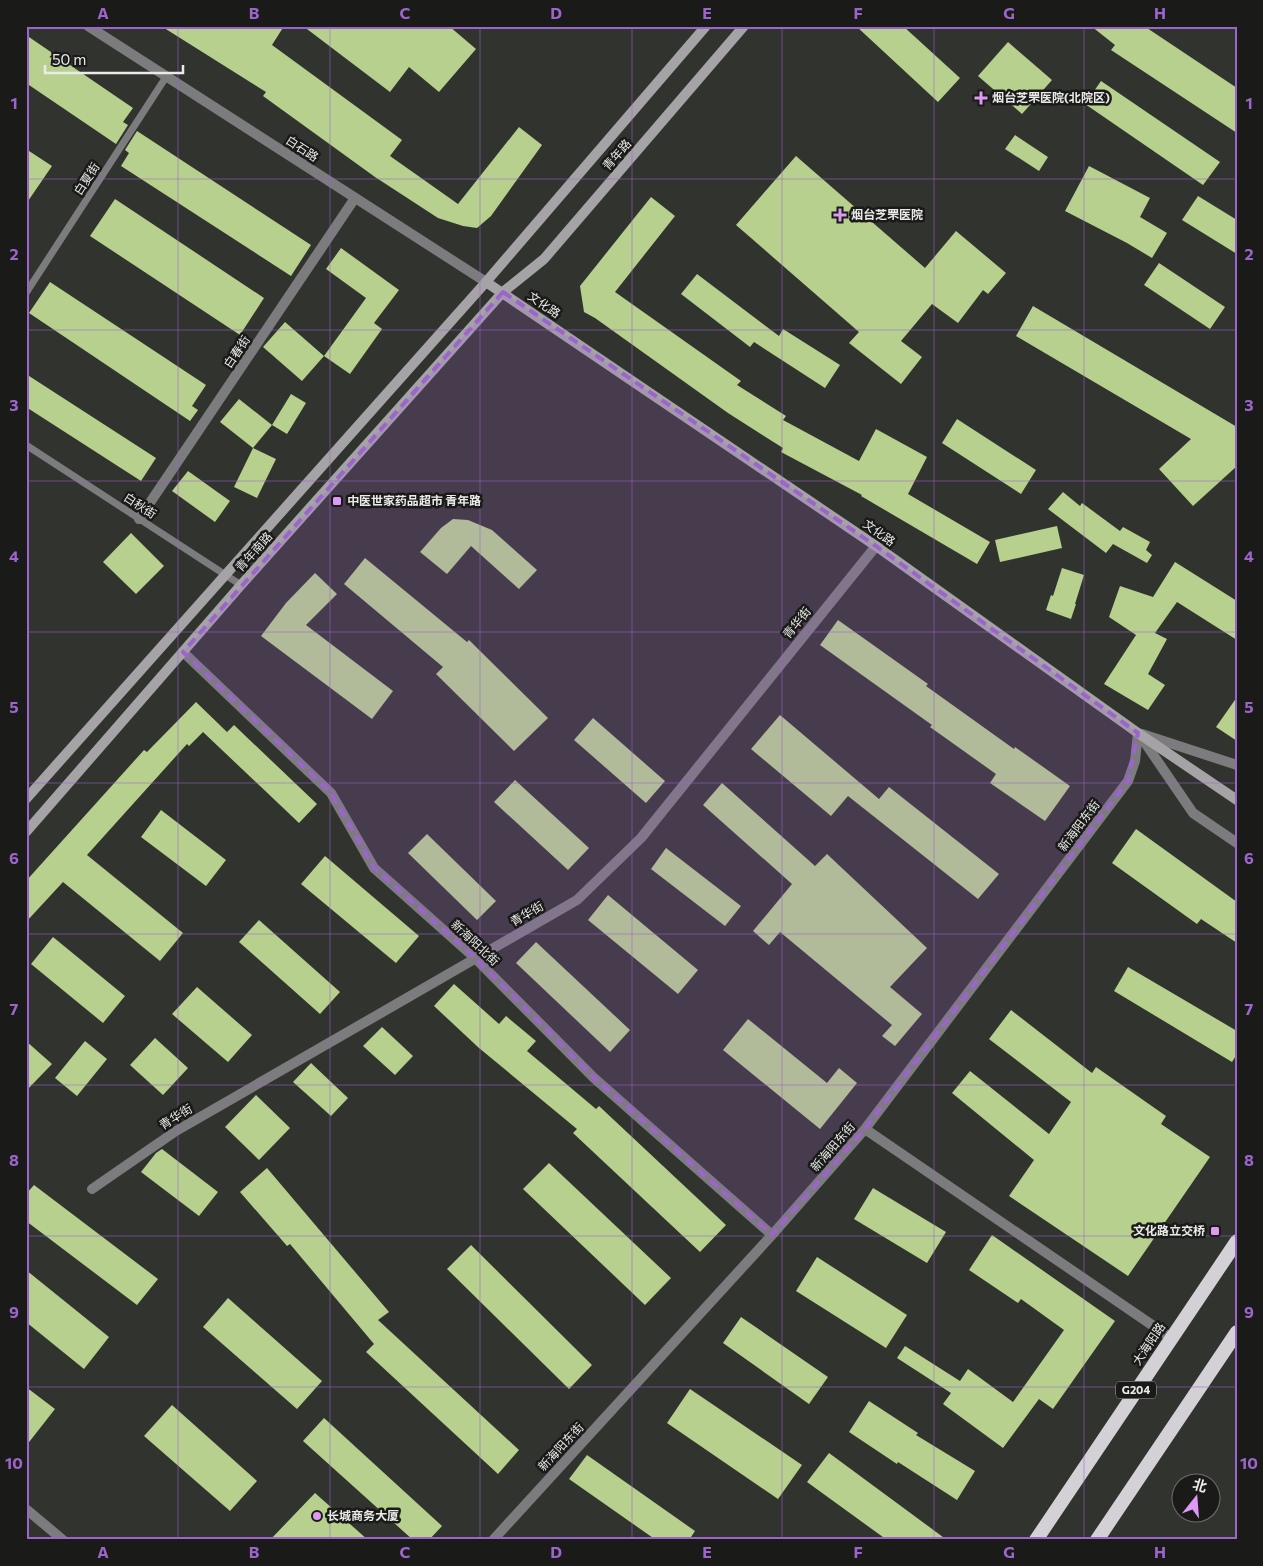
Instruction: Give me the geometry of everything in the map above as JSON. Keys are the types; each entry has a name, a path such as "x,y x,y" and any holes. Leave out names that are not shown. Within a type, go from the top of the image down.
{"highway":[{"name":"大海阳路","path":"1036,1540 1237,1241"},
{"path":"1097,1540 1237,1332"}],"main road":[{"name":"青年路","path":"486,282 706,26"},
{"name":"青年路","path":"502,292 544,259 744,26"},
{"name":"白石路","path":"486,282 502,292"},
{"name":"青年南路","path":"26,799 486,282"},
{"name":"青年南路","path":"26,832 241,585 502,292"},
{"name":"文化路","path":"502,292 876,546 1138,733 1237,800"}],"street":[{"name":"白石路","path":"88,26 486,282"},
{"name":"白春街","path":"139,519 356,198"},
{"name":"青华街","path":"92,1189 176,1131 577,900 641,838 876,546"},
{"name":"新海阳北街","path":"183,652 331,793 374,868 475,958 594,1078 772,1235"},
{"path":"1138,733 1237,765"},
{"path":"1138,733 1193,813 1237,843"},
{"name":"新海阳东街","path":"493,1540 772,1235 865,1129 1128,781 1135,760 1138,733"},
{"path":"865,1129 1171,1338"},
{"path":"26,1508 62,1540"}],"lane":[{"name":"白夏街","path":"26,293 166,77"},
{"name":"白秋街","path":"26,445 241,585"}],"highlighted area":[{"path":"503,292 876,546 1138,733 1128,781 865,1129 772,1235 594,1078 475,958 374,868 331,793 183,652"}],"building":[{"path":"161,26 284,26 272,45 402,140 390,156 458,204 519,127 542,145 491,216 477,228 463,226 438,218 375,177 263,96 266,92"},
{"path":"303,26 449,26 476,49 439,92 409,67 390,92"},
{"path":"856,26 903,26 960,78 938,102"},
{"path":"1091,26 1144,26 1237,88 1237,133 1111,50 1115,45"},
{"path":"26,35 133,108 123,122 128,125 116,144 26,83"},
{"path":"1008,42 1052,80 1022,114 978,76"},
{"path":"1101,81 1220,162 1203,185 1085,104"},
{"path":"137,131 311,245 291,276 121,166 129,153 125,150"},
{"path":"1015,135 1048,157 1039,171 1005,149"},
{"path":"26,149 52,166 26,204"},
{"path":"796,156 925,268 956,231 1006,273 988,294 983,290 958,323 932,304 901,341 922,357 901,384 849,343 859,332 736,225"},
{"path":"1089,166 1150,198 1140,217 1167,233 1152,258 1065,211"},
{"path":"1198,196 1237,220 1237,254 1182,220"},
{"path":"651,197 675,216 615,292 741,381 737,385 786,416 783,420 859,461 876,429 927,457 908,494 990,542 977,564 862,495 781,452 783,448 728,413 584,312 580,286"},
{"path":"115,199 264,298 240,335 90,236"},
{"path":"341,248 399,290 374,323 382,329 350,374 324,356 366,298 326,269"},
{"path":"1159,263 1225,307 1210,329 1144,285"},
{"path":"697,274 779,336 783,329 840,365 825,388 754,342 750,347 681,294"},
{"path":"50,282 206,385 192,406 198,410 190,421 29,313"},
{"path":"1033,306 1237,427 1237,466 1193,506 1159,469 1191,439 1016,336"},
{"path":"285,322 324,356 302,381 263,347"},
{"path":"26,374 156,458 141,481 26,407"},
{"path":"291,394 306,403 287,434 272,425"},
{"path":"239,399 272,425 253,448 220,422"},
{"path":"957,419 1036,470 1021,494 942,443"},
{"path":"253,448 276,459 257,498 234,487"},
{"path":"188,471 230,501 215,522 172,491"},
{"path":"1063,492 1080,506 1082,503 1120,531 1123,527 1150,542 1146,550 1152,555 1147,563 1113,544 1106,553 1048,509"},
{"path":"453,519 468,520 492,530 537,570 519,589 471,546 447,574 420,552 441,528"},
{"path":"1057,526 1062,548 1000,562 995,540"},
{"path":"131,533 164,566 136,594 103,562"},
{"path":"365,558 467,642 469,640 548,718 514,751 436,674 443,667 344,584"},
{"path":"1175,562 1237,601 1237,640 1177,602 1155,633 1167,639 1148,674 1165,685 1148,710 1104,684 1136,635 1109,617 1120,586 1153,597"},
{"path":"1062,568 1084,575 1071,619 1046,610 1051,595 1053,596"},
{"path":"315,573 337,594 306,625 393,691 372,719 261,636 286,603"},
{"path":"838,620 928,684 926,686 1014,749 1015,747 1070,786 1045,821 990,783 996,774 930,727 932,725 820,645"},
{"path":"1237,697 1237,741 1216,727"},
{"path":"196,702 227,732 234,725 317,804 299,823 203,732 189,746 187,744 87,855 183,933 160,961 63,882 26,922 26,881 144,750 147,752"},
{"path":"780,715 879,799 889,787 999,874 978,899 848,796 831,816 751,749"},
{"path":"593,718 665,781 646,803 574,740"},
{"path":"515,780 589,848 568,870 494,802"},
{"path":"722,783 815,866 827,854 927,948 890,987 922,1014 895,1046 882,1036 892,1025 780,932 769,945 753,931 792,884 703,805"},
{"path":"161,810 226,860 206,886 141,837"},
{"path":"1136,829 1237,902 1237,943 1201,919 1197,924 1112,863"},
{"path":"427,834 496,901 477,920 408,853"},
{"path":"666,848 741,906 725,926 651,869"},
{"path":"325,856 419,936 396,963 301,884"},
{"path":"608,895 698,970 678,994 588,920"},
{"path":"259,920 340,992 320,1014 239,942"},
{"path":"53,937 125,996 103,1023 31,964"},
{"path":"536,942 630,1030 610,1052 516,963"},
{"path":"1128,967 1237,1031 1237,1054 1232,1062 1114,991"},
{"path":"454,984 499,1024 506,1016 536,1041 527,1051 596,1109 599,1106 726,1225 700,1252 573,1133 577,1129 479,1048 434,1006"},
{"path":"197,987 252,1035 228,1062 172,1014"},
{"path":"1011,1010 1092,1073 1096,1067 1166,1116 1161,1124 1210,1157 1128,1276 1009,1196 1034,1160 952,1093 970,1071 1049,1134 1071,1102 989,1039"},
{"path":"748,1019 827,1083 839,1068 857,1083 820,1129 723,1050"},
{"path":"382,1027 413,1056 395,1075 363,1046"},
{"path":"155,1038 188,1068 163,1095 130,1065"},
{"path":"26,1041 52,1064 26,1091"},
{"path":"85,1041 107,1059 77,1096 55,1078"},
{"path":"311,1063 348,1098 331,1116 293,1082"},
{"path":"256,1095 290,1128 259,1160 225,1127"},
{"path":"162,1149 218,1192 199,1216 141,1172 156,1153"},
{"path":"549,1163 671,1278 645,1305 523,1189"},
{"path":"267,1168 389,1312 378,1320 519,1450 498,1474 366,1352 374,1344 290,1244 287,1246 240,1192"},
{"path":"34,1185 158,1279 137,1305 26,1221 26,1194"},
{"path":"873,1188 946,1232 927,1263 854,1219"},
{"path":"992,1235 1115,1321 1053,1409 1039,1399 1003,1448 943,1404 951,1393 897,1358 905,1346 960,1381 968,1369 1013,1402 1064,1330 1021,1299 1018,1303 969,1270"},
{"path":"471,1245 592,1365 569,1389 447,1269"},
{"path":"817,1257 907,1315 886,1348 796,1291"},
{"path":"26,1270 109,1337 84,1369 26,1322"},
{"path":"228,1298 322,1381 297,1409 203,1327"},
{"path":"741,1317 828,1377 809,1404 723,1343"},
{"path":"26,1387 55,1409 26,1446"},
{"path":"690,1389 802,1465 778,1499 667,1423"},
{"path":"869,1401 918,1433 916,1435 975,1471 957,1500 898,1462 897,1464 849,1432"},
{"path":"172,1405 257,1481 230,1511 144,1436"},
{"path":"324,1418 442,1526 429,1540 413,1540 303,1441"},
{"path":"829,1453 947,1540 887,1540 807,1482"},
{"path":"587,1455 695,1531 689,1540 656,1540 569,1479"},
{"name":"长城商务大厦","path":"315,1493 368,1540 270,1540"}],"place":[{"name":"烟台芝罘医院(北院区)","path":"981,98"},
{"name":"烟台芝罘医院","path":"840,215"},
{"name":"中医世家药品超市 青年路","path":"337,501"},
{"name":"文化路立交桥","path":"1215,1231"},
{"name":"长城商务大厦","path":"317,1516"}]}
